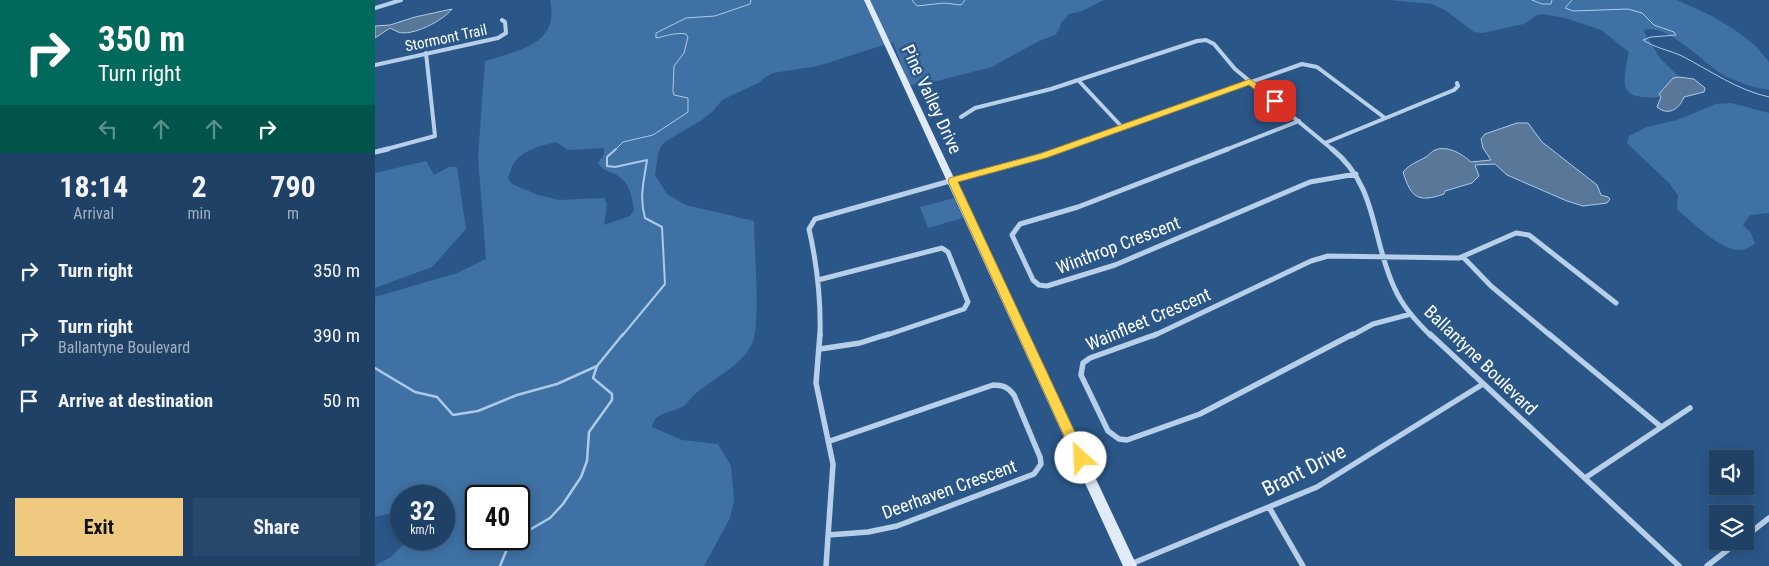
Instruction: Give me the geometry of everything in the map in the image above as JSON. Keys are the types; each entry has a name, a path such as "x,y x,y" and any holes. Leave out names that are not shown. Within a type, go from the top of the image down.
{"street":[{"path":"375,8 401,0"},
{"name":"Pine Valley Drive","path":"867,0 953,181 1129,566"},
{"name":"Stormont Trail","path":"375,65 501,37 506,32 505,22 502,20"},
{"name":"Ballantyne Boulevard","path":"961,117 979,107 1078,80 1201,40 1209,41 1220,48 1234,67 1346,161 1356,174 1365,194 1383,257 1395,289 1411,314 1426,331 1679,566"},
{"path":"375,152 435,136 427,53"},
{"path":"826,566 833,472 830,441 817,390 821,306 809,229 815,219 1043,156 1302,64 1313,65 1385,118"},
{"path":"1078,80 1122,127"},
{"path":"1325,143 1454,90 1458,86 1457,83"},
{"name":"Winthrop Crescent","path":"1299,121 1078,207 1020,224 1013,231 1012,235 1033,280 1039,285 1047,286 1101,270 1310,182 1356,174"},
{"path":"1616,303 1529,235 1516,233 1463,257 1502,296 1660,426"},
{"path":"818,280 943,248 948,252 968,302 964,309 950,315 860,343 820,349"},
{"name":"Wainfleet Crescent","path":"1411,314 1373,324 1200,414 1127,440 1119,439 1108,431 1081,375 1083,363 1090,358 1163,332 1311,261 1341,255 1450,259 1463,257"},
{"name":"Brant Drive","path":"1129,566 1317,487 1483,384"},
{"name":"Deerhaven Crescent","path":"829,535 868,532 897,526 1034,474 1041,464 1040,457 1014,395 1009,388 1003,385 993,385 830,441"},
{"path":"1585,478 1689,408"},
{"path":"1269,507 1303,566"},
{"path":"1754,530 1769,518"},
{"path":"1707,566 1727,550"}],"shaded area":[{"path":"550,0 1104,0 1082,11 1069,14 1061,23 1055,35 1039,41 992,67 937,81 909,85 893,42 818,66 773,73 760,82 722,100 702,120 666,141 661,146 655,175 667,194 686,205 754,221 757,303 755,334 752,344 734,365 695,394 684,406 660,415 652,427 682,440 718,444 731,466 734,501 730,518 704,566 375,566 391,557 398,550 455,550 455,485 390,485 390,514 375,517 375,297 457,273 486,259 478,157 485,61 523,49 543,36 549,27 551,15","holes":["556,142 568,150 604,148 604,154 598,163 603,169 621,178 627,185 631,193 634,210 630,216 604,225 607,204 604,198 559,200 538,195 512,184 508,178 512,166 518,158 533,149"]},
{"path":"1390,0 1677,0 1712,16 1756,46 1769,62 1769,90 1751,86 1727,77 1685,45 1664,32 1653,29 1644,30 1645,34 1660,58 1679,77 1672,78 1661,97 1637,96 1626,89 1625,74 1629,52 1601,30 1565,18 1542,14 1537,15 1524,24 1483,33 1474,32 1445,10 1432,4"},
{"path":"452,9 442,18 419,30 404,33 390,28 375,38 375,26 390,25"},
{"path":"1673,78 1694,79 1705,88 1704,92 1684,97 1682,102 1673,110 1661,110 1657,107 1661,97 1659,94"},
{"path":"1731,103 1769,113 1769,213 1750,215 1743,225 1751,233 1755,244 1740,250 1732,249 1715,241 1677,209 1678,195 1669,183 1627,143 1629,136 1647,127 1677,120 1716,104"},
{"path":"1517,123 1528,123 1542,142 1597,185 1601,195 1610,199 1607,203 1583,206 1567,201 1507,175 1495,164 1475,165 1479,176 1472,183 1445,191 1444,194 1435,197 1422,198 1413,193 1409,188 1403,172 1434,151 1450,149 1471,162 1491,160 1483,148 1481,139 1485,134"},
{"path":"426,161 434,175 449,167 457,167 466,229 432,267 375,288 375,173"},
{"path":"954,198 963,218 928,228 920,207"}],"waterway":[{"path":"616,149 623,142 653,135 688,112 688,98 674,95 673,92 674,66 684,53 688,37 686,34 678,34 656,38 656,33 686,18 715,16 750,4 751,0"},
{"path":"912,0 917,6 944,3 961,5 965,0"},
{"path":"1532,0 1542,4 1551,4 1552,0"},
{"path":"1572,0 1565,8 1573,11 1628,9 1642,13 1654,25 1674,32 1676,35 1651,37 1643,40 1682,56 1746,90 1769,97"},
{"path":"616,149 607,157 607,166 615,167 647,160 643,189 643,211 645,218 662,227 665,284 622,336"},
{"path":"597,366 623,334"},
{"path":"375,368 415,392 437,397 453,415 478,411 517,395 557,384 597,366"},
{"path":"530,530 550,518 563,504 581,477 587,461 589,432 612,400 612,394 593,378 597,366"},
{"path":"500,566 507,550"}],"route":[{"path":"1081,458 953,181 1043,156 1250,81 1275,101"}]}
